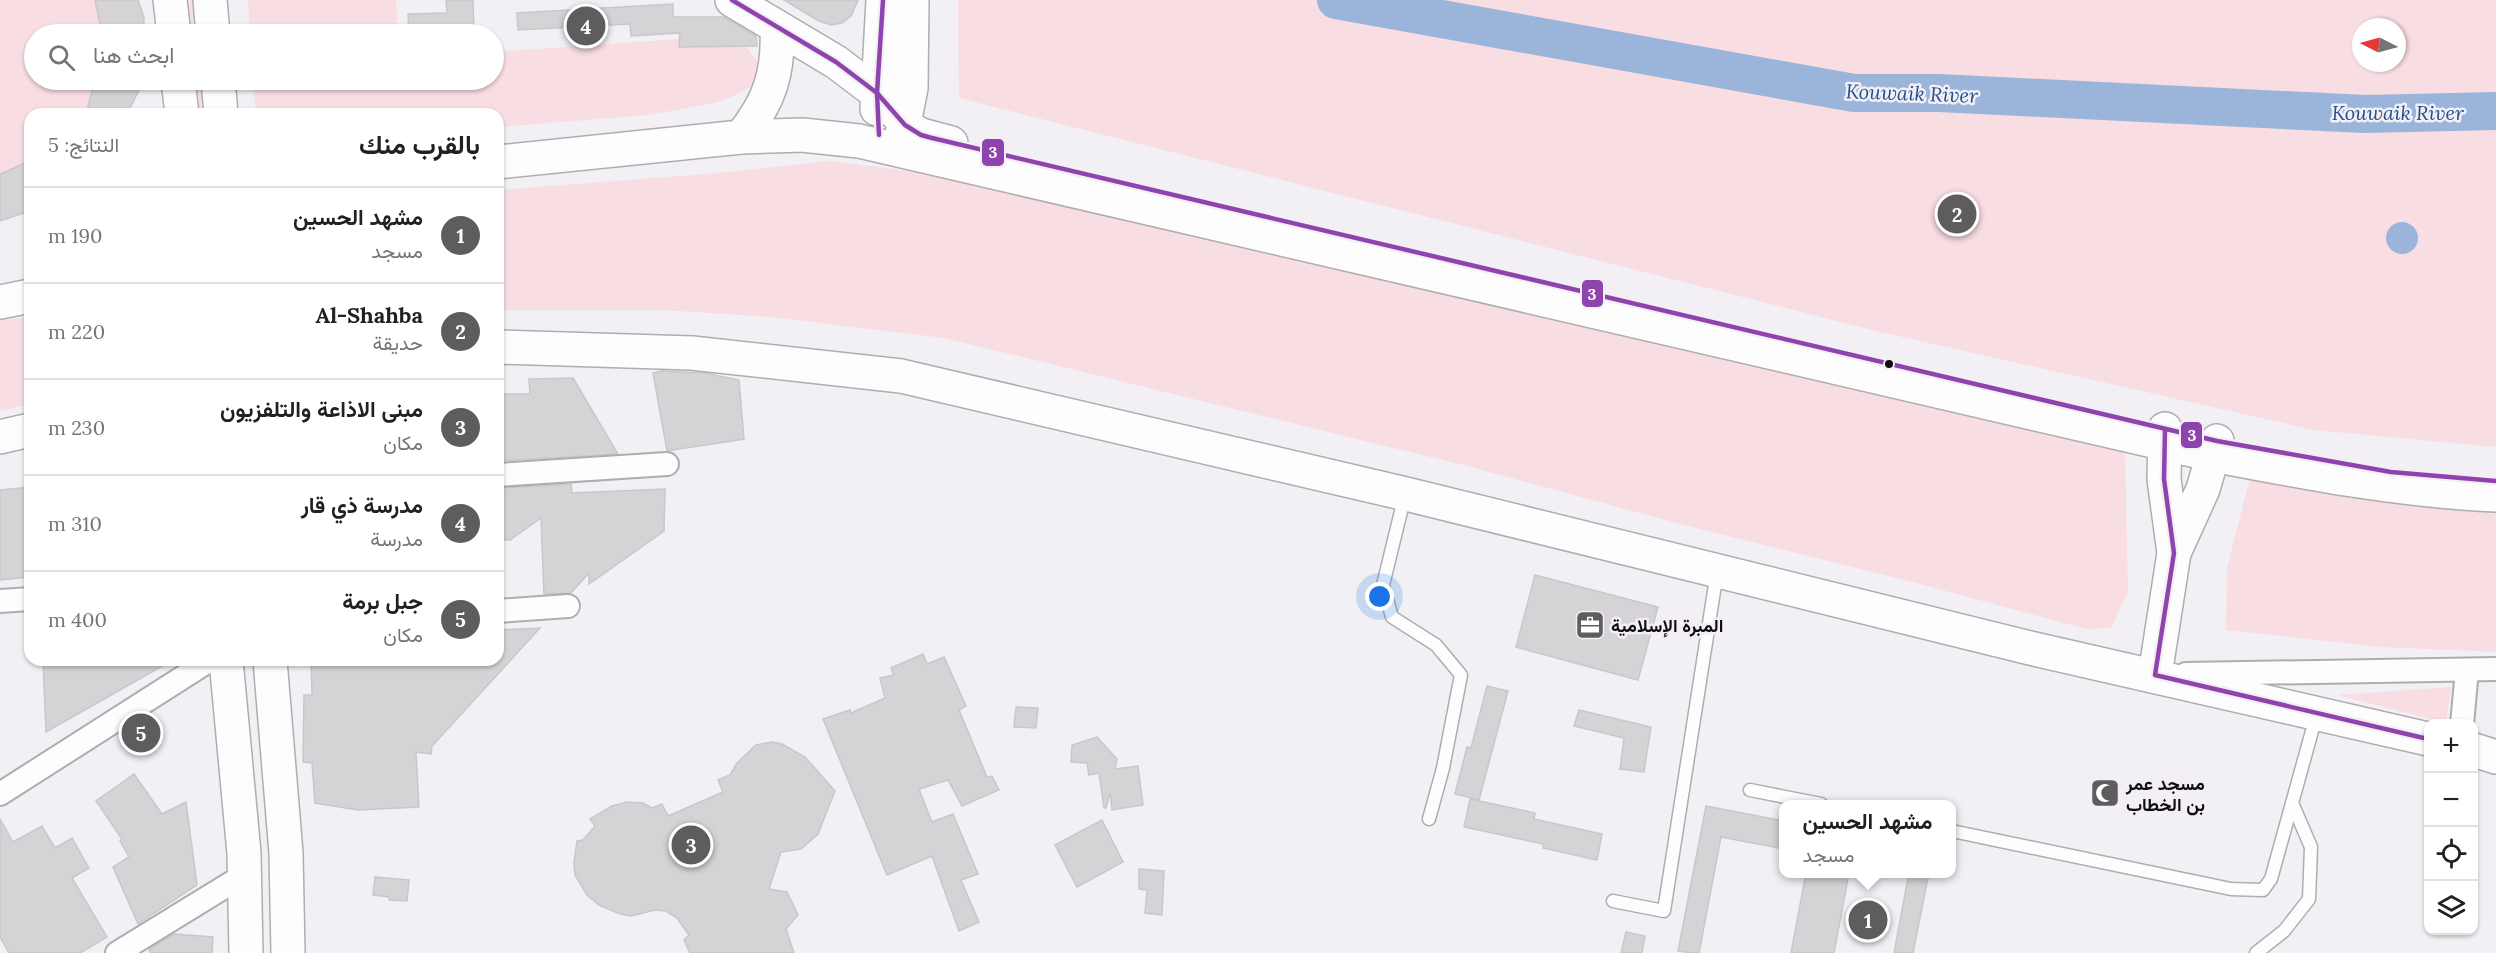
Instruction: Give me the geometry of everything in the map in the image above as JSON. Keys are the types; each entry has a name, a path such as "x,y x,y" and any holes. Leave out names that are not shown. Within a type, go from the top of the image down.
{"main road":[{"path":"170,0 173,24"},
{"path":"210,0 212,24"},
{"path":"732,0 836,62 877,93"},
{"path":"882,0 877,93 895,140"},
{"path":"895,140 911,88 912,0"},
{"path":"741,136 756,118 775,74 778,51 777,27"},
{"path":"836,62 846,63 866,57 881,43"},
{"path":"179,90 181,108"},
{"path":"219,90 220,108"},
{"path":"504,161 741,136 895,140 2340,479 2418,489 2496,495"},
{"path":"0,302 24,297"},
{"path":"504,347 692,353 901,376 1406,494 2030,648 2424,738"},
{"path":"0,437 24,431"},
{"path":"2164,436 2166,498 2174,553"},
{"path":"2215,448 2421,476 2496,481"},
{"path":"2155,675 2174,553 2204,489 2215,448"},
{"path":"227,666 244,875 246,953"},
{"path":"270,666 286,853 288,953"},
{"path":"2478,751 2496,757"}],"street":[{"path":"504,475 667,464"},
{"path":"0,601 24,599"},
{"path":"504,611 568,606"},
{"path":"0,794 201,666"},
{"path":"2155,675 2496,669"},
{"path":"2462,719 2467,670"},
{"path":"117,953 244,875"}],"lane":[{"path":"1406,494 1383,585 1392,617 1436,645 1461,675 1443,768 1429,819"},
{"path":"1613,901 1664,911 1717,570"},
{"path":"1956,832 2231,889 2263,890 2271,879 2317,713"},
{"path":"1750,790 1801,800"},
{"path":"2256,953 2284,931 2308,899 2311,847 2292,803"}],"shaded area":[{"path":"0,0 138,0 144,17 144,24 24,24 24,90 139,90 130,108 24,108 24,213 0,221"},
{"path":"189,0 200,0 202,24 190,24"},
{"path":"248,0 396,0 397,24 249,24"},
{"path":"958,0 2496,0 2496,447 2314,430 1876,331 959,98"},
{"path":"680,39 680,47 745,46 757,61 757,83 715,103 649,115 504,127 504,108 255,108 254,90 504,90 504,51"},
{"path":"196,90 208,90 209,108 197,108"},
{"path":"829,161 919,172 1131,217 2125,449 2128,592 2111,628 2086,629 1909,581 1699,529 1463,465 944,338 771,317 662,310 504,310 504,190 719,173"},
{"path":"24,317 24,405 0,411 0,321"},
{"path":"2250,478 2432,508 2496,511 2496,652 2381,647 2226,630 2227,568"},
{"path":"2451,687 2447,719 2431,719 2338,695"}],"water":[{"path":"2402,222 2413,227 2418,238 2413,249 2402,254 2391,249 2386,238 2391,227"}],"building":[{"path":"95,0 138,0 144,17 144,24 100,24"},
{"path":"446,0 473,0 474,24 408,24 408,14 447,13"},
{"path":"784,0 858,0 851,16 842,23 831,25 819,21"},
{"path":"673,4 673,17 724,17 756,36 757,46 679,47 680,33 631,36 630,24 518,30 517,13"},
{"path":"92,90 139,90 130,108 88,108"},
{"path":"24,164 24,213 0,221 0,174"},
{"path":"661,371 705,373 739,380 744,439 667,451 653,373"},
{"path":"573,378 618,454 504,461 504,394 530,394 529,379"},
{"path":"571,484 572,493 665,489 664,531 589,584 589,573 571,593 544,594 541,518 510,540 504,540 504,488"},
{"path":"24,488 24,578 0,580 0,490"},
{"path":"1535,575 1658,607 1638,680 1516,647"},
{"path":"540,628 432,746 431,754 416,752 419,807 358,810 315,803 312,763 303,762 304,695 312,695 311,666 504,666 504,630"},
{"path":"923,654 927,664 944,657 966,706 959,710 987,777 992,776 999,790 962,806 948,780 919,789 932,822 953,814 978,874 961,880 979,922 959,931 932,856 887,875 823,719 850,710 851,713 885,698 880,678 894,675 891,668"},
{"path":"43,666 162,666 46,732"},
{"path":"1487,686 1508,691 1479,800 1455,794 1467,747 1471,748"},
{"path":"1016,707 1038,708 1036,728 1014,727"},
{"path":"1579,710 1651,727 1644,772 1620,769 1624,738 1574,726"},
{"path":"1097,737 1117,759 1115,769 1138,766 1143,805 1112,810 1110,793 1106,808 1104,808 1099,773 1089,775 1087,763 1071,762 1072,745"},
{"path":"772,742 782,744 805,757 835,791 818,834 801,849 781,852 769,889 787,892 798,915 786,929 794,953 690,953 684,940 689,935 677,918 666,911 655,910 631,916 620,914 599,905 587,895 575,875 574,863 577,841 583,840 595,826 590,819 612,806 627,802 643,803 652,808 662,804 668,816 723,792 718,780 730,775 737,763 756,745"},
{"path":"134,774 162,814 186,802 197,885 138,924 113,867 129,857 120,841 122,839 96,801"},
{"path":"1470,799 1535,813 1534,819 1602,834 1597,860 1543,848 1543,844 1464,827"},
{"path":"1706,806 1779,820 1779,848 1721,837 1699,953 1678,951"},
{"path":"0,819 13,842 42,826 55,848 72,838 89,868 72,878 107,937 80,953 9,953 0,937"},
{"path":"1102,820 1123,862 1077,887 1055,845"},
{"path":"1139,869 1164,871 1162,915 1145,913 1147,890 1139,889"},
{"path":"375,877 409,880 407,901 389,900 389,897 373,895"},
{"path":"1805,878 1848,878 1834,953 1791,953"},
{"path":"1908,878 1928,878 1913,953 1894,953"},
{"path":"1626,932 1645,936 1642,953 1621,953"},
{"path":"174,934 213,937 212,953 150,953 149,949"}],"waterway":[{"name":"Kouwaik River","path":"1336,0 1854,93 1939,93 2365,114 2496,111"}],"transit line":[{"name":"3","path":"732,0 836,62 877,93 905,125 921,135 932,138 2217,441 2391,472 2496,481"},
{"name":"3","path":"879,135 877,93 883,0"},
{"name":"3","path":"2165,429 2164,479 2174,553 2155,675 2424,738"}],"place":[{"name":"مدرسة ذي قار","path":"586,26"},
{"name":"Al-Shahba","path":"1957,214"},
{"name":"المبرة الإسلامية","path":"1590,625"},
{"name":"جبل برمة","path":"141,733"},
{"name":"مسجد عمر بن الخطاب","path":"2105,793"},
{"name":"مبنى الاذاعة والتلفزيون","path":"691,845"},
{"name":"مشهد الحسين","path":"1868,920"}]}
